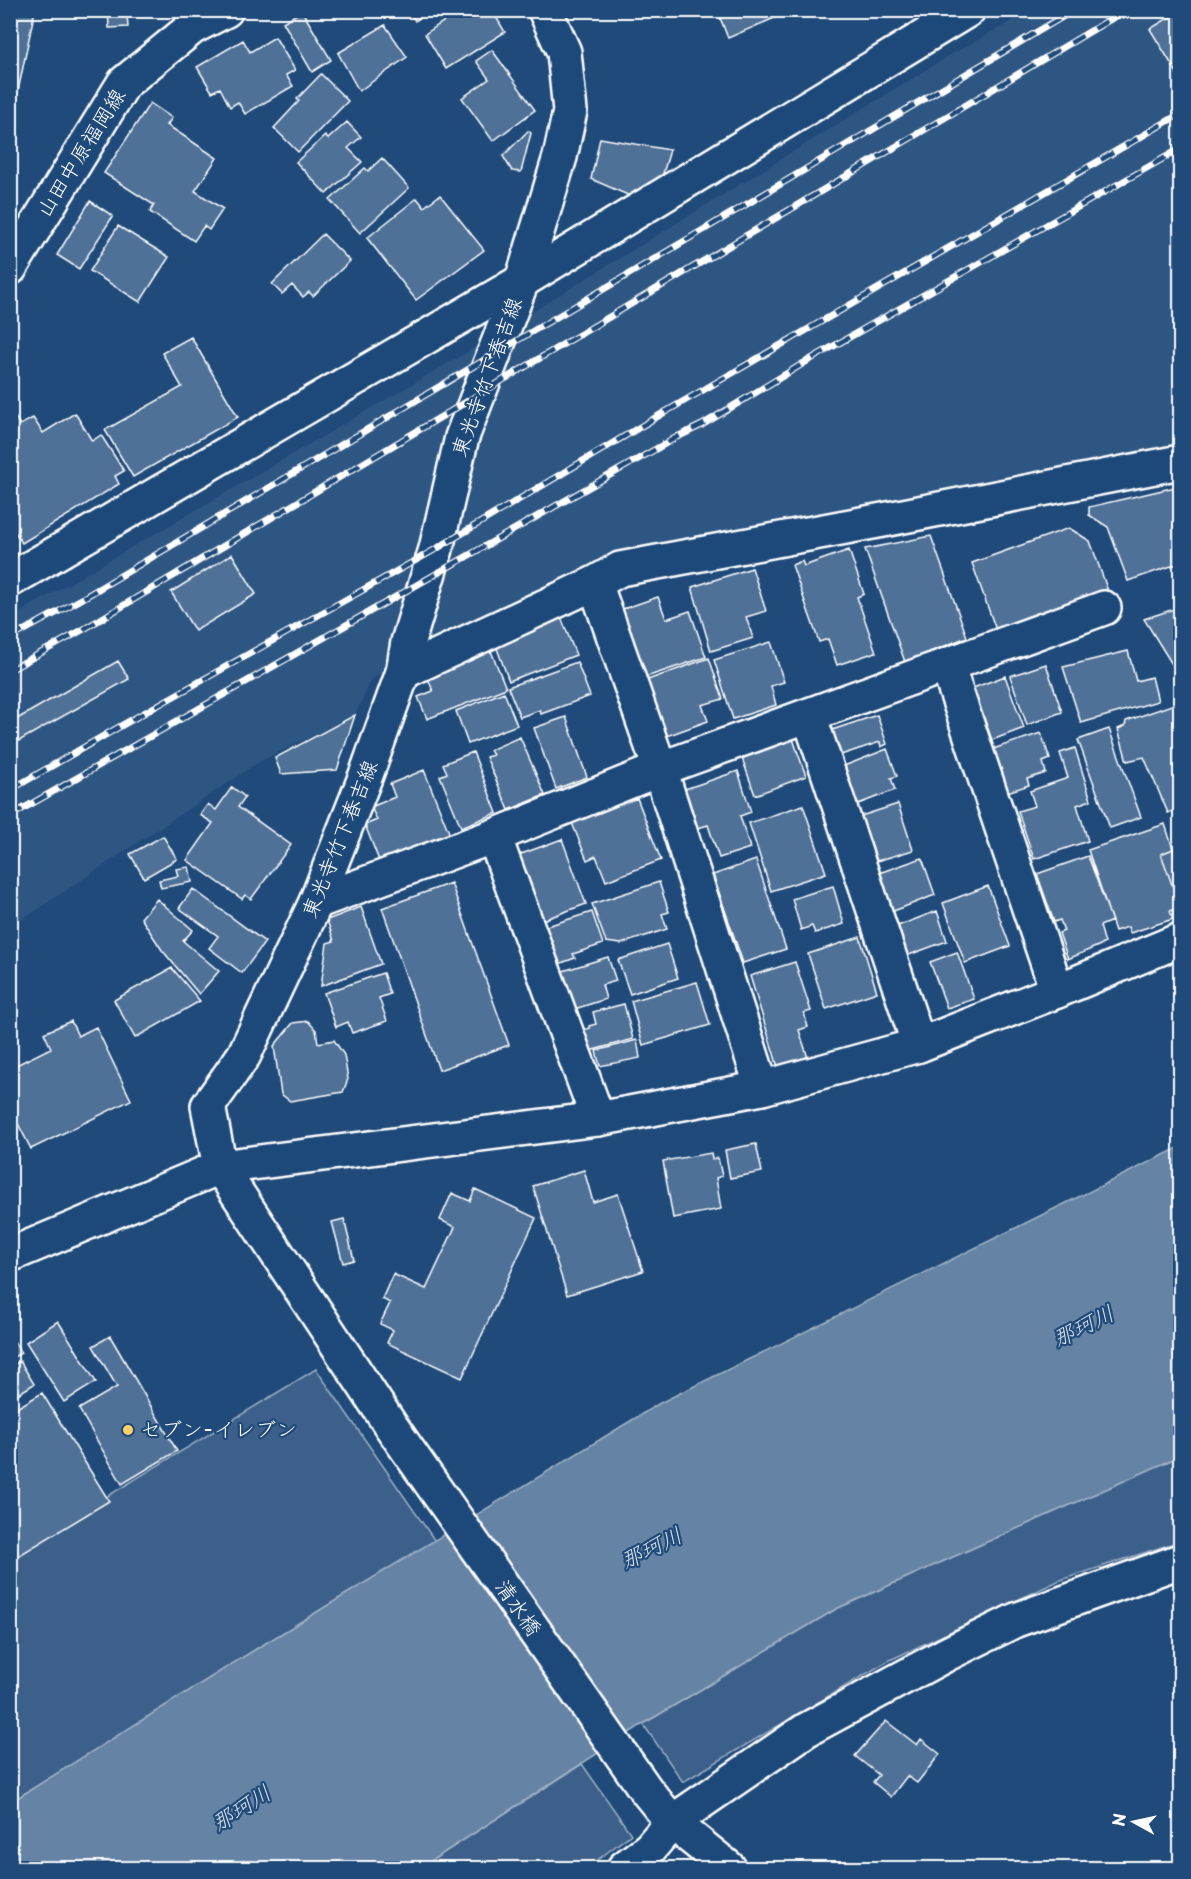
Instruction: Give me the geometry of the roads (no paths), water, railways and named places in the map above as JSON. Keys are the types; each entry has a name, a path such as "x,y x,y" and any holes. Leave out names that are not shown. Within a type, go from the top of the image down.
{"street":[{"name":"山田中原福岡線","path":"10,268 124,83 193,27 226,10"},
{"name":"東光寺竹下春吉線","path":"220,1167 208,1106 244,1055 316,902 366,775 403,672 408,642 436,549 462,437 522,281 560,157 570,111 564,51 545,10"},
{"path":"10,580 522,281 968,10"},
{"path":"403,672 595,583 620,569 1180,462"},
{"path":"595,583 660,769 762,1088"},
{"path":"316,902 494,836 660,769 1104,608"},
{"path":"947,665 1057,991"},
{"path":"809,715 919,1045"},
{"path":"494,836 598,1119"},
{"path":"12,1252 220,1167 598,1119 762,1088 919,1045 1180,940"},
{"name":"清水橋","path":"220,1167 391,1426 646,1790 672,1822 729,1869"},
{"path":"624,1869 650,1848 672,1822 806,1730 947,1653 1016,1620 1180,1561"}],"water":[{"name":"那珂川","path":"1180,1147 1180,1456 836,1609 643,1724 420,1868 11,1868 11,1802 256,1649 660,1403"}],"railway":[{"path":"10,638 78,601 1074,10"},
{"path":"10,670 84,629 1126,10"},
{"path":"10,790 436,549 660,415 1180,114"},
{"path":"10,816 677,437 702,425 804,363 1180,149"}],"place":[{"name":"セブン-イレブン","path":"128,1430"}]}
